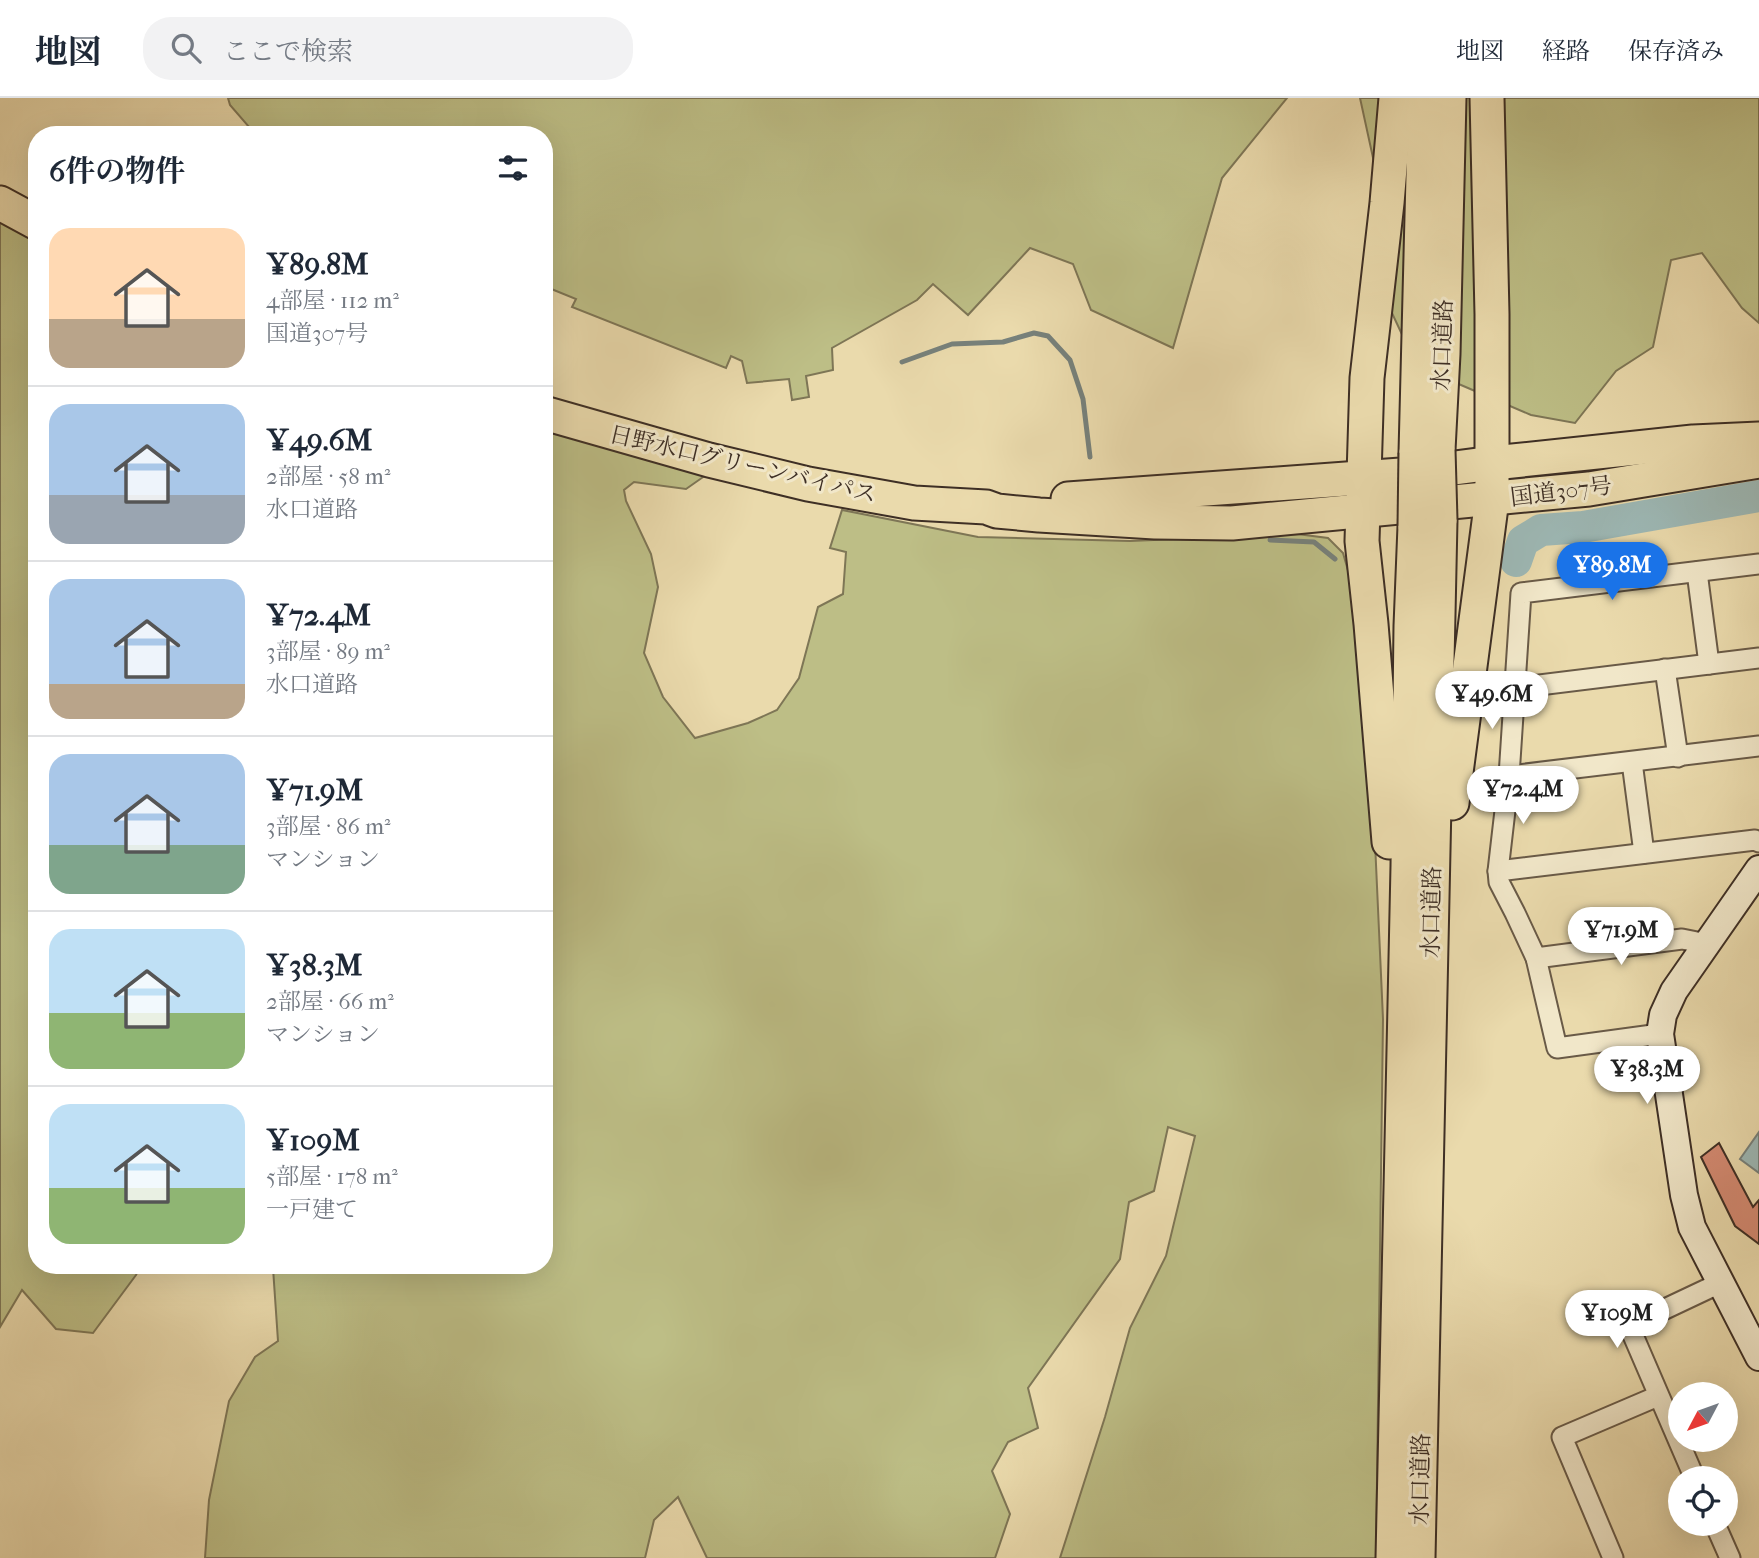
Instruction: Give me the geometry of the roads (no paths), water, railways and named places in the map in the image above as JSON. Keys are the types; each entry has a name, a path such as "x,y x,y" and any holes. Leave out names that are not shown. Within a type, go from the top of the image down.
{"highway":[{"path":"1396,98 1367,378 1362,541 1389,834 1395,973 1405,992"},
{"name":"水口道路","path":"1418,1558 1430,968 1425,98"},
{"name":"水口道路","path":"1427,451 1443,354 1449,98"},
{"path":"1430,968 1438,957 1453,799 1492,499 1488,98"},
{"path":"0,203 28,218"},
{"name":"日野水口グリーンバイパス","path":"553,416 709,460 808,484 914,503 1155,523 1232,523 1363,510"},
{"name":"国道307号","path":"1364,477 1693,442 1759,439"},
{"name":"国道307号","path":"1363,510 1589,489 1759,461"},
{"name":"日野水口グリーンバイパス","path":"986,507 996,503 1098,498 1364,477"},
{"path":"1304,516 1327,524 1345,536 1357,553 1364,570"},
{"name":"水口道路","path":"1393,1558 1411,626 1427,523"}],"street":[{"path":"1660,1034 1556,1048 1536,958 1499,882 1521,593 1759,564"},
{"path":"1697,572 1709,664"},
{"path":"1515,688 1759,658"},
{"path":"1665,669 1678,757"},
{"path":"1509,776 1759,746"},
{"path":"1632,762 1643,853"},
{"path":"1498,870 1755,840 1759,842"},
{"path":"1759,869 1674,991 1663,1015 1660,1034 1684,1195 1692,1227 1759,1357"},
{"path":"1536,958 1682,939 1707,944"},
{"path":"1689,1466 1629,1326 1720,1283"},
{"path":"1613,1558 1562,1437 1658,1395"},
{"path":"1720,1536 1730,1558"}],"water":[{"path":"1759,1132 1759,1173 1740,1159"}],"waterway":[{"path":"902,362 952,344 1003,342 1034,333 1048,336 1070,360 1083,399 1090,457"},
{"path":"1516,561 1523,541 1541,530 1583,527 1759,496"},
{"path":"1270,540 1314,542 1335,559"}]}
